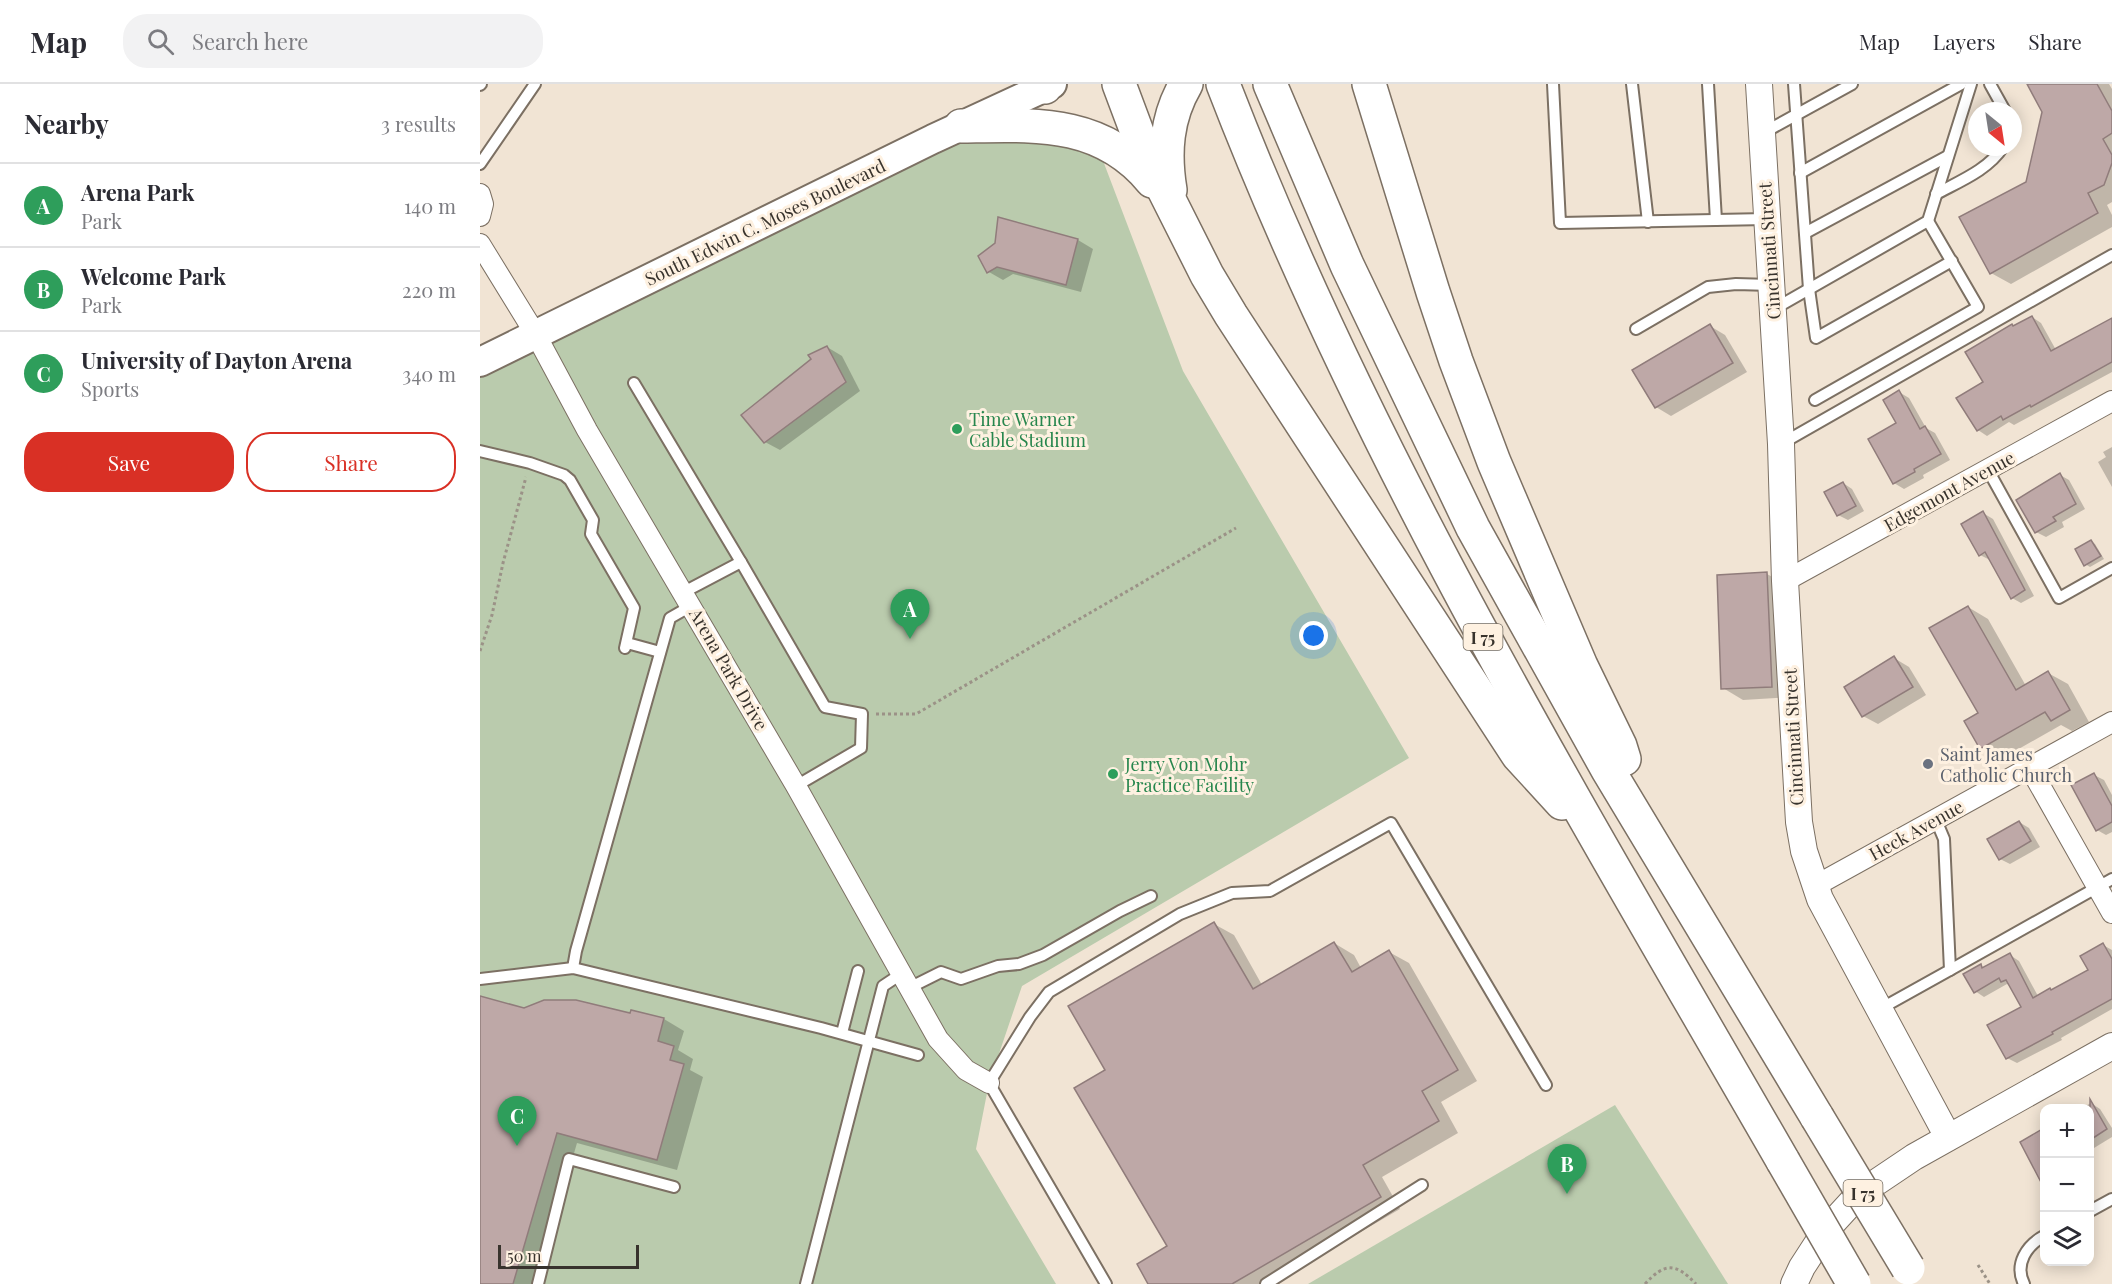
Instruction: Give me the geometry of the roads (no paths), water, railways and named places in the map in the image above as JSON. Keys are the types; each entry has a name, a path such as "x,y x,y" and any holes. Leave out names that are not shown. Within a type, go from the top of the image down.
{"highway":[{"path":"1119,84 1143,148 1207,275 1232,315 1518,756 1600,844"},
{"path":"1173,207 1167,165 1168,130 1175,105 1186,84"},
{"name":"I 75","path":"1270,84 1347,265 1473,528 1608,770 1913,1276"},
{"path":"1369,84 1456,361 1523,532 1586,677 1620,746 1646,830"},
{"name":"I 75","path":"1225,87 1263,182 1373,425 1484,639 1854,1284"},
{"path":"961,126 1032,125 1074,131 1094,137 1122,153 1142,170 1173,207"}],"main road":[{"name":"South Edwin C. Moses Boulevard","path":"480,362 1048,85"}],"street":[{"name":"Cincinnati Street","path":"1759,84 1781,444 1785,581 1798,811 1804,851 1815,886 1948,1137"},
{"path":"480,194 483,204 480,216"},
{"name":"Arena Park Drive","path":"480,244 536,335 587,429 796,786 938,1039 966,1070 989,1083"},
{"name":"Edgemont Avenue","path":"1785,581 2112,401"},
{"name":"Heck Avenue","path":"1815,886 2112,722"},
{"path":"2030,768 2105,883 2112,913"},
{"path":"1794,1284 1826,1230 1859,1194 1914,1156 2112,1046"}],"lane":[{"path":"480,164 535,84"},
{"path":"1553,84 1560,224 1767,219"},
{"path":"1632,84 1648,222"},
{"path":"1708,84 1716,220"},
{"path":"1794,84 1804,233 1816,338 1952,261"},
{"path":"1762,133 1852,84"},
{"path":"1800,173 1961,84"},
{"path":"1636,329 1708,287 1736,284 1772,298 1809,290 1928,221 1971,84"},
{"path":"1990,84 2000,102"},
{"path":"1804,233 1948,156"},
{"path":"1936,194 1985,167 1997,156"},
{"path":"1815,400 1978,306 1928,221"},
{"path":"1781,444 2112,255"},
{"path":"634,382 825,707 862,714 861,748 796,786"},
{"path":"480,451 530,463 564,475 570,480 593,520 591,534 634,608 626,645 660,652"},
{"path":"1988,470 2059,598 2112,568"},
{"path":"573,968 670,618 688,599 741,562"},
{"path":"1936,820 1944,839 1950,970"},
{"path":"1106,1284 989,1083 1030,1017 1049,992 1180,914 1232,893 1270,891 1391,823 1546,1085"},
{"path":"1880,1009 2105,883"},
{"path":"806,1284 884,986 941,972 961,978 999,966 1019,964 1043,955 1120,910 1151,896"},
{"path":"480,980 573,968 842,1033 918,1055"},
{"path":"842,1033 858,971"},
{"path":"538,1284 569,1159 674,1187"},
{"path":"1266,1284 1422,1185"},
{"path":"2094,1209 2112,1199"},
{"path":"2024,1284 2021,1260 2034,1241 2040,1238"}],"place":[{"name":"Time Warner Cable Stadium","path":"957,429"},
{"name":"Arena Park","path":"910,639"},
{"name":"Saint James Catholic Church","path":"1928,764"},
{"name":"Jerry Von Mohr Practice Facility","path":"1113,774"},
{"name":"University of Dayton Arena","path":"517,1146"},
{"name":"Welcome Park","path":"1567,1194"}]}
